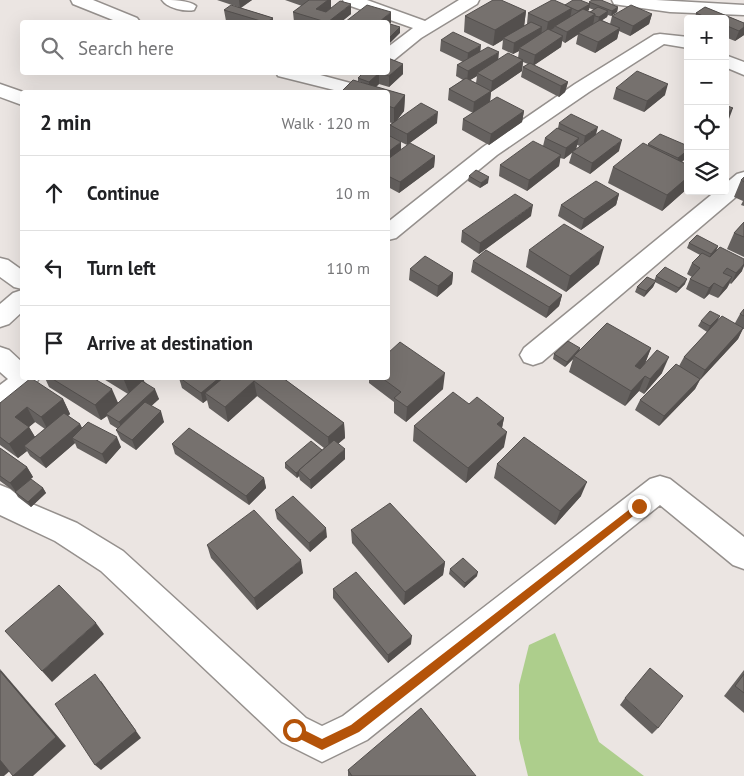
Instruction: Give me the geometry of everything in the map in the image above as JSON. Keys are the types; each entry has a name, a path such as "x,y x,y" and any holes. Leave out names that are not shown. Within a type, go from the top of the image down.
{"street":[{"path":"79,0 126,20"},
{"path":"170,0 188,6"},
{"path":"351,0 426,27"},
{"path":"390,54 426,27 471,0"},
{"path":"620,0 670,7 744,10"},
{"path":"390,231 490,151 582,88 660,40 684,42"},
{"path":"729,62 744,69"},
{"path":"299,75 349,86"},
{"path":"532,355 744,179"},
{"path":"0,266 20,280"},
{"path":"0,318 20,301"},
{"path":"0,356 20,373"},
{"path":"0,401 22,380"},
{"path":"0,498 15,510 66,532 112,561 294,730 322,744 355,728 660,488 744,555"}],"green space":[{"path":"555,633 599,742 644,776 528,776 519,739 519,685 529,645"}],"building":[{"path":"309,0 328,0 316,9 326,12 340,1 351,4 331,20 319,20 293,12"},
{"path":"493,0 501,0 526,11 495,30 465,16"},
{"path":"552,0 572,8 548,22 528,13"},
{"path":"573,0 580,0 590,4 578,11 565,5"},
{"path":"601,0 618,7 612,11 589,2"},
{"path":"231,5 273,18 270,20 257,20 224,10"},
{"path":"367,5 391,12 381,20 348,20"},
{"path":"631,5 652,14 633,26 612,16"},
{"path":"598,7 608,11 599,17 595,16 595,14 590,12"},
{"path":"705,7 724,15 701,15 696,13"},
{"path":"583,9 595,14 567,32 555,26"},
{"path":"729,17 744,23 744,27 739,31 729,27"},
{"path":"600,20 620,28 598,42 578,33"},
{"path":"531,22 542,27 514,43 503,38"},
{"path":"390,24 400,27 390,37"},
{"path":"548,29 563,36 535,55 519,48"},
{"path":"453,32 481,45 468,53 441,40"},
{"path":"488,47 499,52 468,71 457,65"},
{"path":"508,53 523,60 492,81 477,73"},
{"path":"390,59 403,64 389,76 386,75 390,75"},
{"path":"530,63 568,82 561,86 523,67"},
{"path":"637,71 668,84 647,101 616,88"},
{"path":"361,75 377,75 369,82 358,78"},
{"path":"466,78 491,91 474,102 449,89"},
{"path":"353,80 388,90 343,90"},
{"path":"390,91 405,95 394,108 390,107"},
{"path":"497,97 524,111 491,134 463,119"},
{"path":"421,103 438,112 407,134 390,125"},
{"path":"571,114 598,127 585,136 559,123"},
{"path":"557,128 579,138 566,148 545,138"},
{"path":"602,130 622,140 592,163 572,152"},
{"path":"660,134 684,144 684,153 678,158 648,144"},
{"path":"390,136 401,142 390,150"},
{"path":"533,141 561,155 529,180 500,165"},
{"path":"410,143 435,156 400,182 390,177 390,158"},
{"path":"643,143 684,163 684,180 667,195 613,167"},
{"path":"476,170 489,177 481,183 469,176"},
{"path":"596,181 619,194 584,219 561,205"},
{"path":"515,194 533,205 480,243 462,231"},
{"path":"744,222 744,237 734,233"},
{"path":"564,224 604,247 570,276 529,250"},
{"path":"697,235 718,246 711,254 689,243"},
{"path":"720,247 744,259 744,264 736,273 727,268 723,273 732,277 723,288 714,283 709,288 690,279 700,268 692,263 702,253 710,257"},
{"path":"486,250 562,295 549,307 473,261"},
{"path":"425,256 453,273 438,286 410,269"},
{"path":"665,267 687,279 679,288 656,276"},
{"path":"647,277 656,281 646,291 637,287"},
{"path":"710,311 720,316 710,326 701,321"},
{"path":"722,316 743,328 705,370 684,357"},
{"path":"607,323 651,348 635,366 640,369 657,350 669,357 650,379 645,376 631,391 574,356"},
{"path":"568,341 580,348 567,362 554,354"},
{"path":"400,342 445,373 407,407 394,398 401,392 385,380 390,380 390,351"},
{"path":"676,364 700,379 664,416 640,400"},
{"path":"29,380 34,380 63,399 41,417 27,407 15,417 29,427 9,444 0,437 0,403"},
{"path":"54,380 96,380 112,389 95,405"},
{"path":"183,380 217,380 201,393"},
{"path":"221,380 286,380 344,423 328,437 254,381 225,407 205,393"},
{"path":"142,381 155,389 119,422 106,414"},
{"path":"453,392 469,404 477,397 504,418 497,424 507,432 468,468 414,426"},
{"path":"145,402 161,411 132,440 116,430"},
{"path":"64,413 80,424 40,458 24,446"},
{"path":"88,422 117,437 102,454 72,438"},
{"path":"189,428 264,478 246,496 172,444"},
{"path":"524,437 587,482 560,511 497,464"},
{"path":"334,440 345,449 310,480 299,470"},
{"path":"311,441 322,450 296,473 285,463"},
{"path":"0,448 27,467 10,483 0,476"},
{"path":"31,479 43,488 28,502 15,492"},
{"path":"293,496 326,528 309,543 275,510"},
{"path":"390,503 445,562 405,592 351,530"},
{"path":"254,510 301,560 254,598 207,545"},
{"path":"463,558 478,572 465,583 450,569"},
{"path":"356,572 412,636 388,655 333,589"},
{"path":"59,585 96,623 42,671 5,631"},
{"path":"650,668 683,696 658,728 625,698"},
{"path":"0,671 56,737 13,776 0,760"},
{"path":"95,674 136,731 95,765 55,704"},
{"path":"744,674 744,693 735,686"},
{"path":"421,708 476,776 352,776 348,770"}],"route":[{"path":"294,730 322,744 355,728 639,506"}]}
